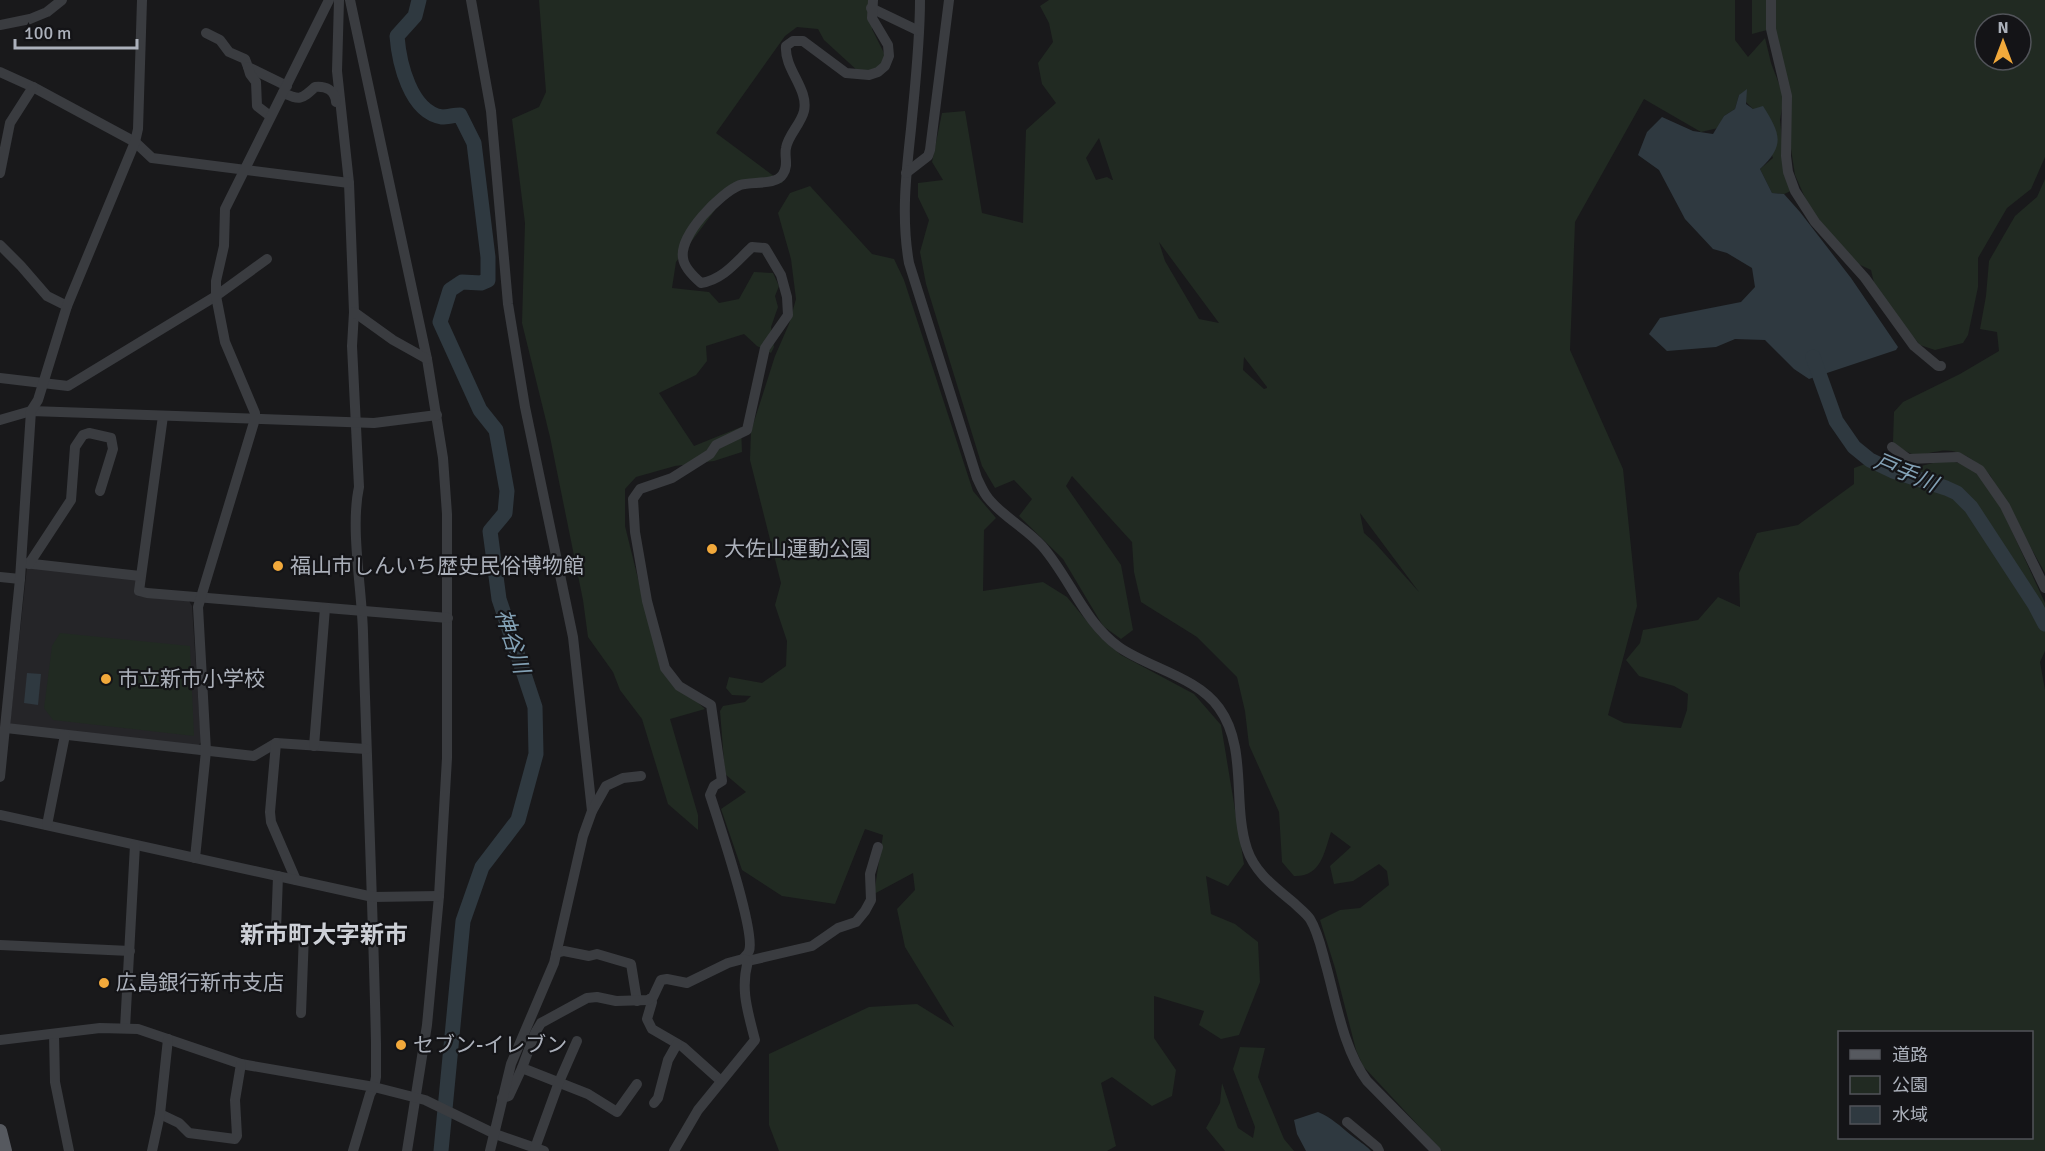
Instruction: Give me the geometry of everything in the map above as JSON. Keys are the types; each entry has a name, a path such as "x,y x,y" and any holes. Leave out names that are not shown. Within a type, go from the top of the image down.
{"main road":[{"path":"0,1131 5,1151"}],"street":[{"path":"0,25 47,12 62,0"},
{"path":"0,777 20,579 25,564 31,411 38,400 67,306 135,142 138,129 142,0"},
{"path":"195,858 206,751 198,607 255,419 255,413 225,342 216,296 216,281 224,246 225,209 246,171 270,116 328,0"},
{"path":"339,0 338,71 349,183 354,312 352,346 359,487 357,531 363,611 376,1043 374,1087 353,1151"},
{"path":"350,0 427,359 443,458 447,514 447,758 439,896 420,1099 407,1151"},
{"path":"471,0 491,111 508,304 525,407 573,637 592,811"},
{"path":"920,0 918,57 906,173 905,238 909,263 977,478 987,497 1041,544 1059,566 1092,619 1105,634 1119,647 1171,673 1204,693 1218,707 1229,726 1235,747 1243,834 1251,860 1262,876 1309,916 1317,934 1348,1042 1359,1069 1367,1081 1436,1151"},
{"path":"906,173 928,156 949,0"},
{"path":"1771,0 1771,29 1787,96 1788,172 1795,191 1815,222 1865,278 1914,346 1941,366"},
{"path":"872,4 919,31"},
{"path":"674,1151 698,1110 755,1040 744,992 750,935 711,795 714,786 722,782 711,705 679,686 665,668 647,601 635,532 633,499 640,489 672,478 710,454 716,445 747,430 765,348 788,315 788,297 781,275 765,248 752,247 722,275 712,281 701,283 683,261 682,250 688,236 704,214 727,193 740,185 776,180 782,177 787,164 786,147 804,111 802,92 786,59 786,46 793,40 803,40 840,69 853,74 873,74 885,66 889,56 888,45 874,24 872,4"},
{"path":"206,33 220,40 229,52 245,59 250,74 256,82 257,106 270,116"},
{"path":"248,66 297,99 304,97 315,87 322,86 330,89 336,96 337,109 341,109"},
{"path":"0,72 33,87 135,142 152,158 349,183"},
{"path":"0,174 10,123 33,87"},
{"path":"0,246 47,296 67,306"},
{"path":"0,378 68,386 216,296 267,259"},
{"path":"354,312 393,340 427,359"},
{"path":"0,420 31,411 357,423 437,415"},
{"path":"163,416 139,591 448,618"},
{"path":"25,564 71,500 75,447 83,435 88,433 111,438 113,449 100,491"},
{"path":"1892,447 1908,459 1958,457 1980,470 2005,506 2045,588"},
{"path":"25,564 140,576"},
{"path":"0,577 20,579"},
{"path":"314,746 325,608"},
{"path":"6,728 255,756 276,743 366,749"},
{"path":"47,825 65,735"},
{"path":"276,743 271,822 296,880"},
{"path":"490,1151 512,1064 554,963 583,836 592,811 606,786 623,778 641,776"},
{"path":"0,815 373,897 439,896"},
{"path":"125,1028 135,845"},
{"path":"502,1098 509,1096 541,1023 586,998 597,997 616,1001 650,999 661,980 687,983 728,963 812,945 838,928 856,922 866,911 871,900 870,874 878,848"},
{"path":"278,876 276,930 304,934 301,1013"},
{"path":"0,945 130,951"},
{"path":"556,953 564,951 589,956 597,954 631,964 638,1000"},
{"path":"650,999 652,1002 647,1019 652,1029 694,1055 722,1081"},
{"path":"0,1040 100,1028 138,1029 241,1064 374,1087 420,1099 495,1134 539,1149 559,1083 577,1041"},
{"path":"54,1034 55,1082 68,1151"},
{"path":"152,1151 160,1114 168,1039"},
{"path":"654,1103 658,1098 668,1060 677,1044"},
{"path":"160,1114 179,1123 189,1133 235,1139 237,1136 236,1100 241,1064"},
{"path":"522,1068 588,1094 617,1112 637,1084"},
{"path":"1347,1122 1379,1151"},
{"path":"495,1134 496,1151"}],"shaded area":[{"name":"市立新市小学校","path":"27,567 137,578 138,596 189,601 192,606 201,742 197,747 14,728 10,723"}],"green space":[{"path":"539,0 877,0 877,17 872,29 885,55 885,71 859,72 824,40 818,29 797,27 785,36 716,133 783,183 746,186 724,198 676,262 672,288 709,292 719,303 739,299 754,272 773,273 779,286 775,296 778,307 771,327 774,347 771,353 757,346 744,334 706,346 707,361 696,375 659,393 694,446 741,427 742,452 714,461 675,466 636,477 625,489 625,526 660,668 674,687 705,709 670,719 698,815 698,830 668,804 642,719 620,690 613,672 588,637 583,600 550,437 522,323 525,223 512,119 539,107 546,92"},
{"path":"1049,0 1735,0 1735,40 1748,57 1765,38 1771,63 1784,97 1780,120 1784,159 1791,191 1784,194 1772,193 1760,169 1773,158 1753,109 1739,95 1735,109 1724,116 1718,128 1701,132 1644,99 1575,222 1570,350 1623,469 1637,606 1608,715 1624,723 1681,728 1687,710 1688,694 1674,686 1639,676 1626,660 1640,643 1643,630 1698,620 1718,597 1740,607 1739,573 1757,533 1798,525 1854,484 1854,468 1890,455 1917,467 1945,460 1968,465 1984,480 1999,503 2045,603 2045,651 2040,662 2045,690 2045,1151 1442,1151 1363,1066 1356,1050 1320,920 1340,910 1360,908 1389,885 1387,871 1379,864 1353,881 1334,884 1330,866 1351,847 1331,832 1320,862 1310,872 1294,876 1282,862 1279,812 1249,745 1245,711 1237,677 1197,637 1141,602 1134,572 1132,542 1072,476 1066,486 1121,565 1133,630 1121,639 1103,626 1063,559 1019,516 1032,499 1014,480 995,488 982,466 926,284 920,252 929,220 918,197 918,183 943,180 932,162 942,113 965,111 982,213 1023,223 1026,130 1056,103 1042,84 1038,63 1053,42 1049,23 1040,6","holes":["1099,138 1113,180 1107,177 1096,180 1086,158","1159,242 1219,323 1199,319 1165,261","1244,357 1267,387 1267,388 1264,389 1243,370","1360,513 1419,592 1374,542 1364,533"]},
{"path":"1752,0 1766,0 1767,30 1752,34"},
{"path":"1775,0 2045,0 2045,157 2031,189 2007,208 1978,258 1978,287 1968,335 1963,343 1935,350 1920,345 1890,308 1874,283 1871,270 1854,262 1810,209 1795,175 1773,32"},
{"path":"2045,179 2045,573 1990,475 1980,465 1954,452 1911,454 1893,442 1894,412 1903,402 1960,374 1999,351 1997,332 1980,329 1989,261 2015,216 2037,197"},
{"path":"810,186 872,254 894,259 904,280 973,491 996,518 984,530 983,591 1043,582 1067,597 1100,637 1121,655 1194,694 1221,725 1244,864 1228,886 1206,876 1211,914 1235,924 1258,942 1260,982 1239,1035 1221,1039 1199,1025 1204,1011 1154,996 1154,1038 1176,1070 1172,1096 1152,1106 1112,1077 1101,1083 1116,1146 1107,1151 779,1151 769,1125 769,1054 869,1007 917,1004 954,1027 905,947 897,909 915,890 913,873 874,894 883,835 865,829 835,904 782,896 742,870 721,809 746,792 725,774 720,711 723,706 745,702 751,696 732,695 726,688 729,677 762,683 786,666 787,641 775,605 781,583 750,460 751,431 796,299 791,259 778,213 790,193"},
{"path":"60,633 190,646 194,736 53,720 44,708 52,646"},
{"path":"1240,1047 1265,1048 1258,1077 1284,1139 1294,1151 1225,1151 1206,1128 1220,1103 1222,1083 1238,1128 1253,1138 1255,1127 1233,1069"}],"water":[{"path":"1747,89 1746,104 1753,109 1763,106 1778,139 1774,153 1760,169 1772,193 1784,194 1800,212 1851,278 1898,347 1896,350 1809,379 1794,369 1765,340 1735,339 1716,347 1667,351 1649,334 1660,318 1741,302 1755,287 1752,268 1727,253 1713,249 1685,219 1659,170 1638,155 1647,132 1662,117 1693,131 1713,134 1724,116 1735,109 1739,95"},
{"path":"27,673 41,674 38,705 24,703"},
{"path":"1318,1112 1336,1122 1371,1151 1306,1151 1297,1134 1294,1120"}],"waterway":[{"name":"神谷川","path":"419,0 415,16 397,36 400,59 408,84 414,96 431,113 442,117 460,115 474,143 488,257 488,280 481,283 462,282 450,290 440,322 480,410 496,430 507,491 505,513 490,531 499,599 535,707 536,754 518,820 482,867 463,921 441,1151"},
{"name":"戸手川","path":"1813,357 1836,421 1854,447 1870,460 1893,471 1957,493 1971,507 2045,624"}],"place":[{"name":"大佐山運動公園","path":"712,549"},
{"name":"福山市しんいち歴史民俗博物館","path":"278,566"},
{"name":"市立新市小学校","path":"106,679"},
{"name":"広島銀行新市支店","path":"104,983"},
{"name":"セブン-イレブン","path":"401,1045"}],"district":[{"name":"新市町大字新市","path":"324,935"}]}
